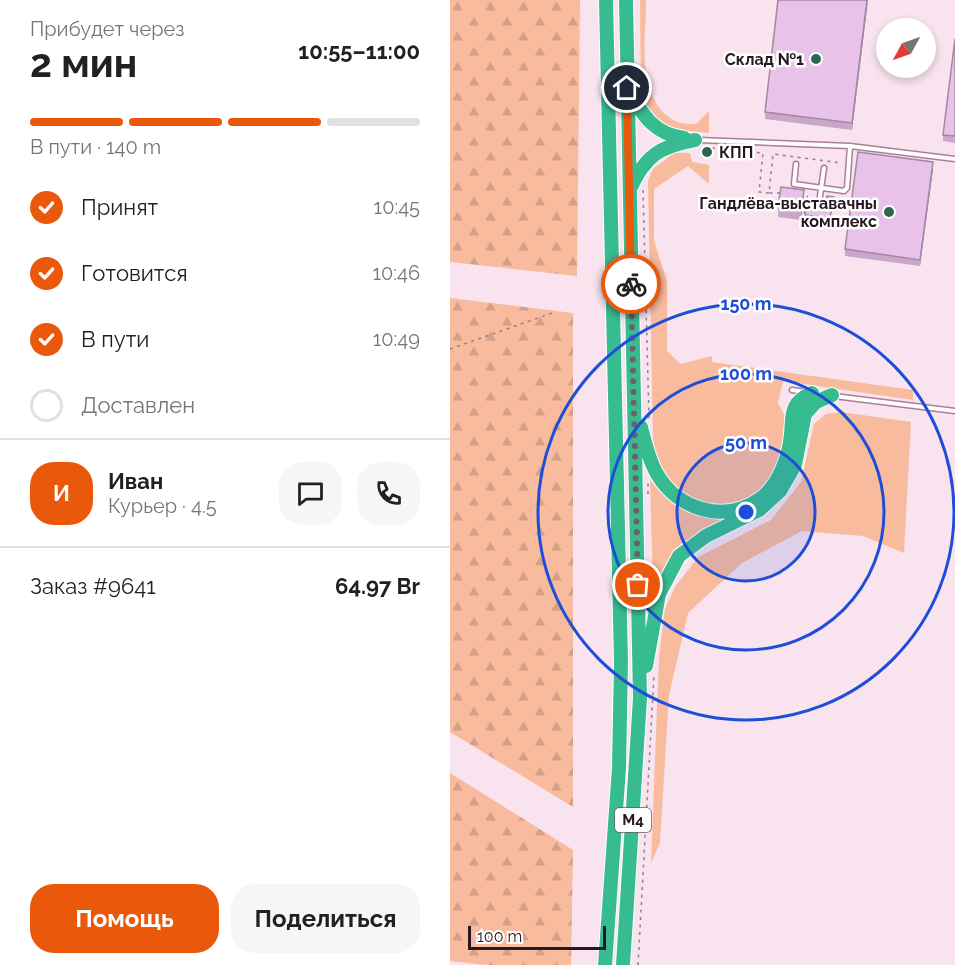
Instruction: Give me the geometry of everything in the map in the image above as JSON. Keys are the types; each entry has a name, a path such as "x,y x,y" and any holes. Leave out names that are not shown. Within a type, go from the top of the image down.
{"highway":[{"name":"М4","path":"605,965 619,768 621,662 606,0"},
{"name":"М4","path":"623,965 640,698 635,405 628,194 626,0"},
{"path":"627,88 652,126 672,137 698,144"},
{"path":"628,194 636,177 653,155 671,144 698,144"},
{"path":"635,405 648,456 669,491 682,502 699,509 730,512 747,507 772,487 788,454 794,408 801,399 812,393"},
{"path":"640,698 659,594 668,573 690,545 759,510 780,491 795,465 805,414 816,402 832,395"}],"lane":[{"path":"698,144 712,140 850,146 955,159"},
{"path":"796,164 794,184 844,191 847,188 850,146"},
{"path":"818,210 824,168"},
{"path":"792,390 955,411"}],"path":[{"path":"712,140 712,148"},
{"path":"698,144 712,148 763,153 759,192 780,194 781,189"},
{"path":"769,193 773,154"},
{"path":"643,181 649,426"},
{"path":"450,350 555,312"},
{"path":"648,479 648,502"},
{"path":"638,965 654,665"}],"green space":[{"path":"450,0 580,0 577,276 450,262"},
{"path":"640,0 646,0 645,66 653,97 661,110 673,120 684,124 696,124 709,111 709,133 669,129 654,116 641,96"},
{"path":"674,153 690,153 692,162 709,165 709,184 688,166 654,189 654,241 667,281 667,351 681,364 712,356 712,362 913,390 913,400 783,381 778,403 785,416 785,444 775,472 760,492 746,503 729,507 688,500 669,482 658,464 653,439 648,181 653,169"},
{"path":"450,298 573,313 573,807 450,732"},
{"path":"841,412 911,422 904,553 863,536 802,531 742,563 688,613 669,695 660,843 651,863 659,657 665,609 675,587 698,557 771,520 801,482 814,424 826,414"},
{"path":"650,480 670,501 689,511 711,514 739,513 688,541 670,559 653,587"},
{"path":"450,773 573,850 571,965 485,965 450,961"}],"building":[{"name":"Склад №1","path":"778,0 867,0 852,123 765,112"},
{"path":"955,39 955,136 943,135"},
{"name":"Гандлёва-выставачны комплекс","path":"858,152 933,162 920,260 845,249"},
{"path":"781,187 804,190 801,210 778,207"},
{"path":"827,198 833,199 830,218 805,215 807,206 825,209"}],"way so far":[{"path":"631,284 638,585"}],"place":[{"name":"Склад №1","path":"816,59"},
{"name":"КПП","path":"707,152"},
{"name":"Гандлёва-выставачны комплекс","path":"889,212"}],"route":[{"path":"627,88 631,284"}]}
